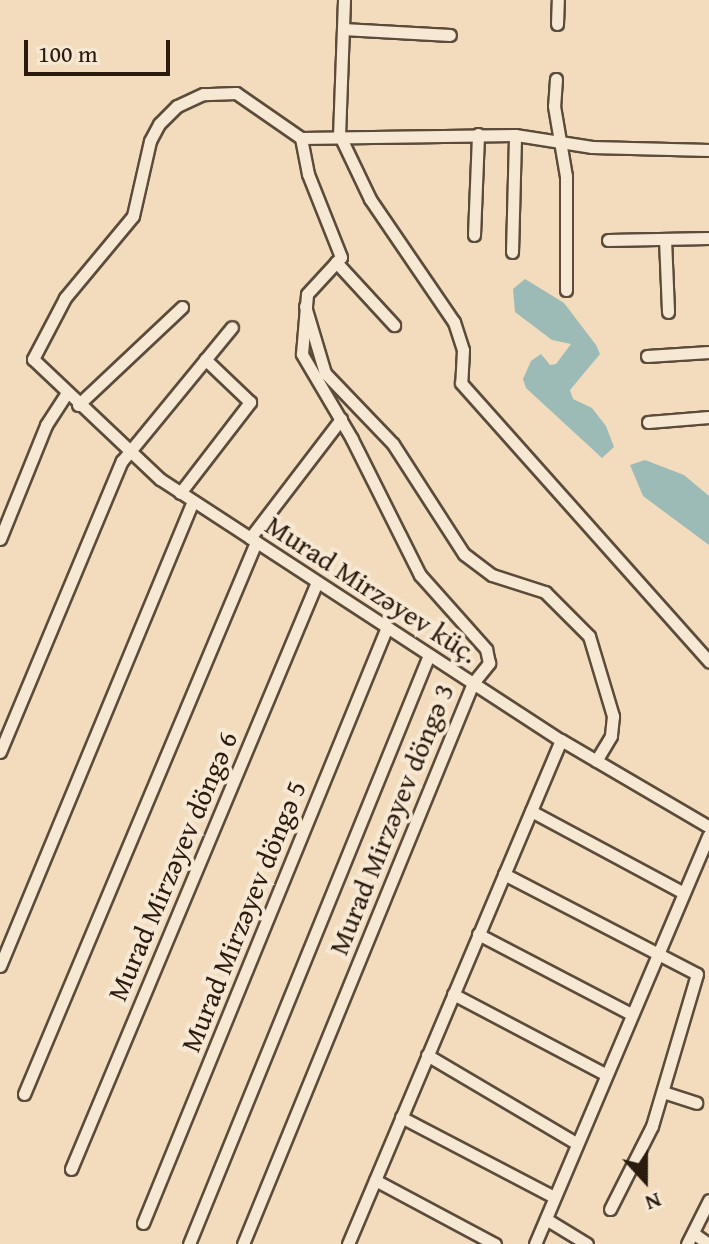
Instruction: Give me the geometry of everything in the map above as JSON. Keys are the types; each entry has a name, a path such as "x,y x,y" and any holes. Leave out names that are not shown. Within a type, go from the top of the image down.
{"street":[{"path":"344,0 339,134 370,199 454,322 463,350 461,383 709,661"},
{"path":"557,24 558,0"},
{"path":"343,29 450,35"},
{"path":"556,79 554,106 562,141 566,290"},
{"name":"Murad Mirzəyev küç.","path":"301,138 236,93 203,94 177,106 150,141 133,216 124,233 65,298 33,359 128,452 180,493 561,740 709,827"},
{"path":"596,761 611,736 613,716 589,636 545,592 492,575 464,554 393,444 325,373 304,305 310,286 336,262 341,251 308,174 301,138 339,134 515,135 592,147 709,150"},
{"path":"474,235 478,134"},
{"path":"512,252 515,135"},
{"path":"608,240 709,238"},
{"path":"665,239 668,312"},
{"path":"336,262 394,325"},
{"name":"Murad Mirzəyev döngə 3","path":"243,1244 473,683 489,655 420,575 341,419 302,354 304,305"},
{"path":"78,405 182,307"},
{"path":"0,752 128,452 232,327"},
{"path":"647,356 709,352"},
{"path":"180,493 250,402 205,359"},
{"path":"0,539 46,425 66,394"},
{"path":"648,422 709,417"},
{"path":"24,1094 253,540 341,419"},
{"path":"0,966 193,501"},
{"name":"Murad Mirzəyev döngə 6","path":"71,1169 317,582"},
{"name":"Murad Mirzəyev döngə 5","path":"143,1223 387,627"},
{"path":"189,1244 429,655"},
{"path":"348,1244 561,740"},
{"path":"531,811 682,892"},
{"path":"535,1244 682,892 709,835"},
{"path":"504,874 659,951 697,974 648,1135 610,1209"},
{"path":"478,934 631,1014"},
{"path":"453,994 605,1074"},
{"path":"427,1055 576,1143"},
{"path":"663,1092 696,1103"},
{"path":"401,1117 554,1197"},
{"path":"375,1180 495,1244"},
{"path":"709,1200 690,1238 709,1244"},
{"path":"546,1219 587,1244"}],"water":[{"path":"525,279 564,303 600,354 570,390 573,399 592,408 606,426 614,447 602,458 526,388 523,379 531,361 541,354 550,365 556,364 571,344 552,340 515,312 513,289"},
{"path":"645,460 684,475 709,496 709,545 643,496 630,465"}]}
